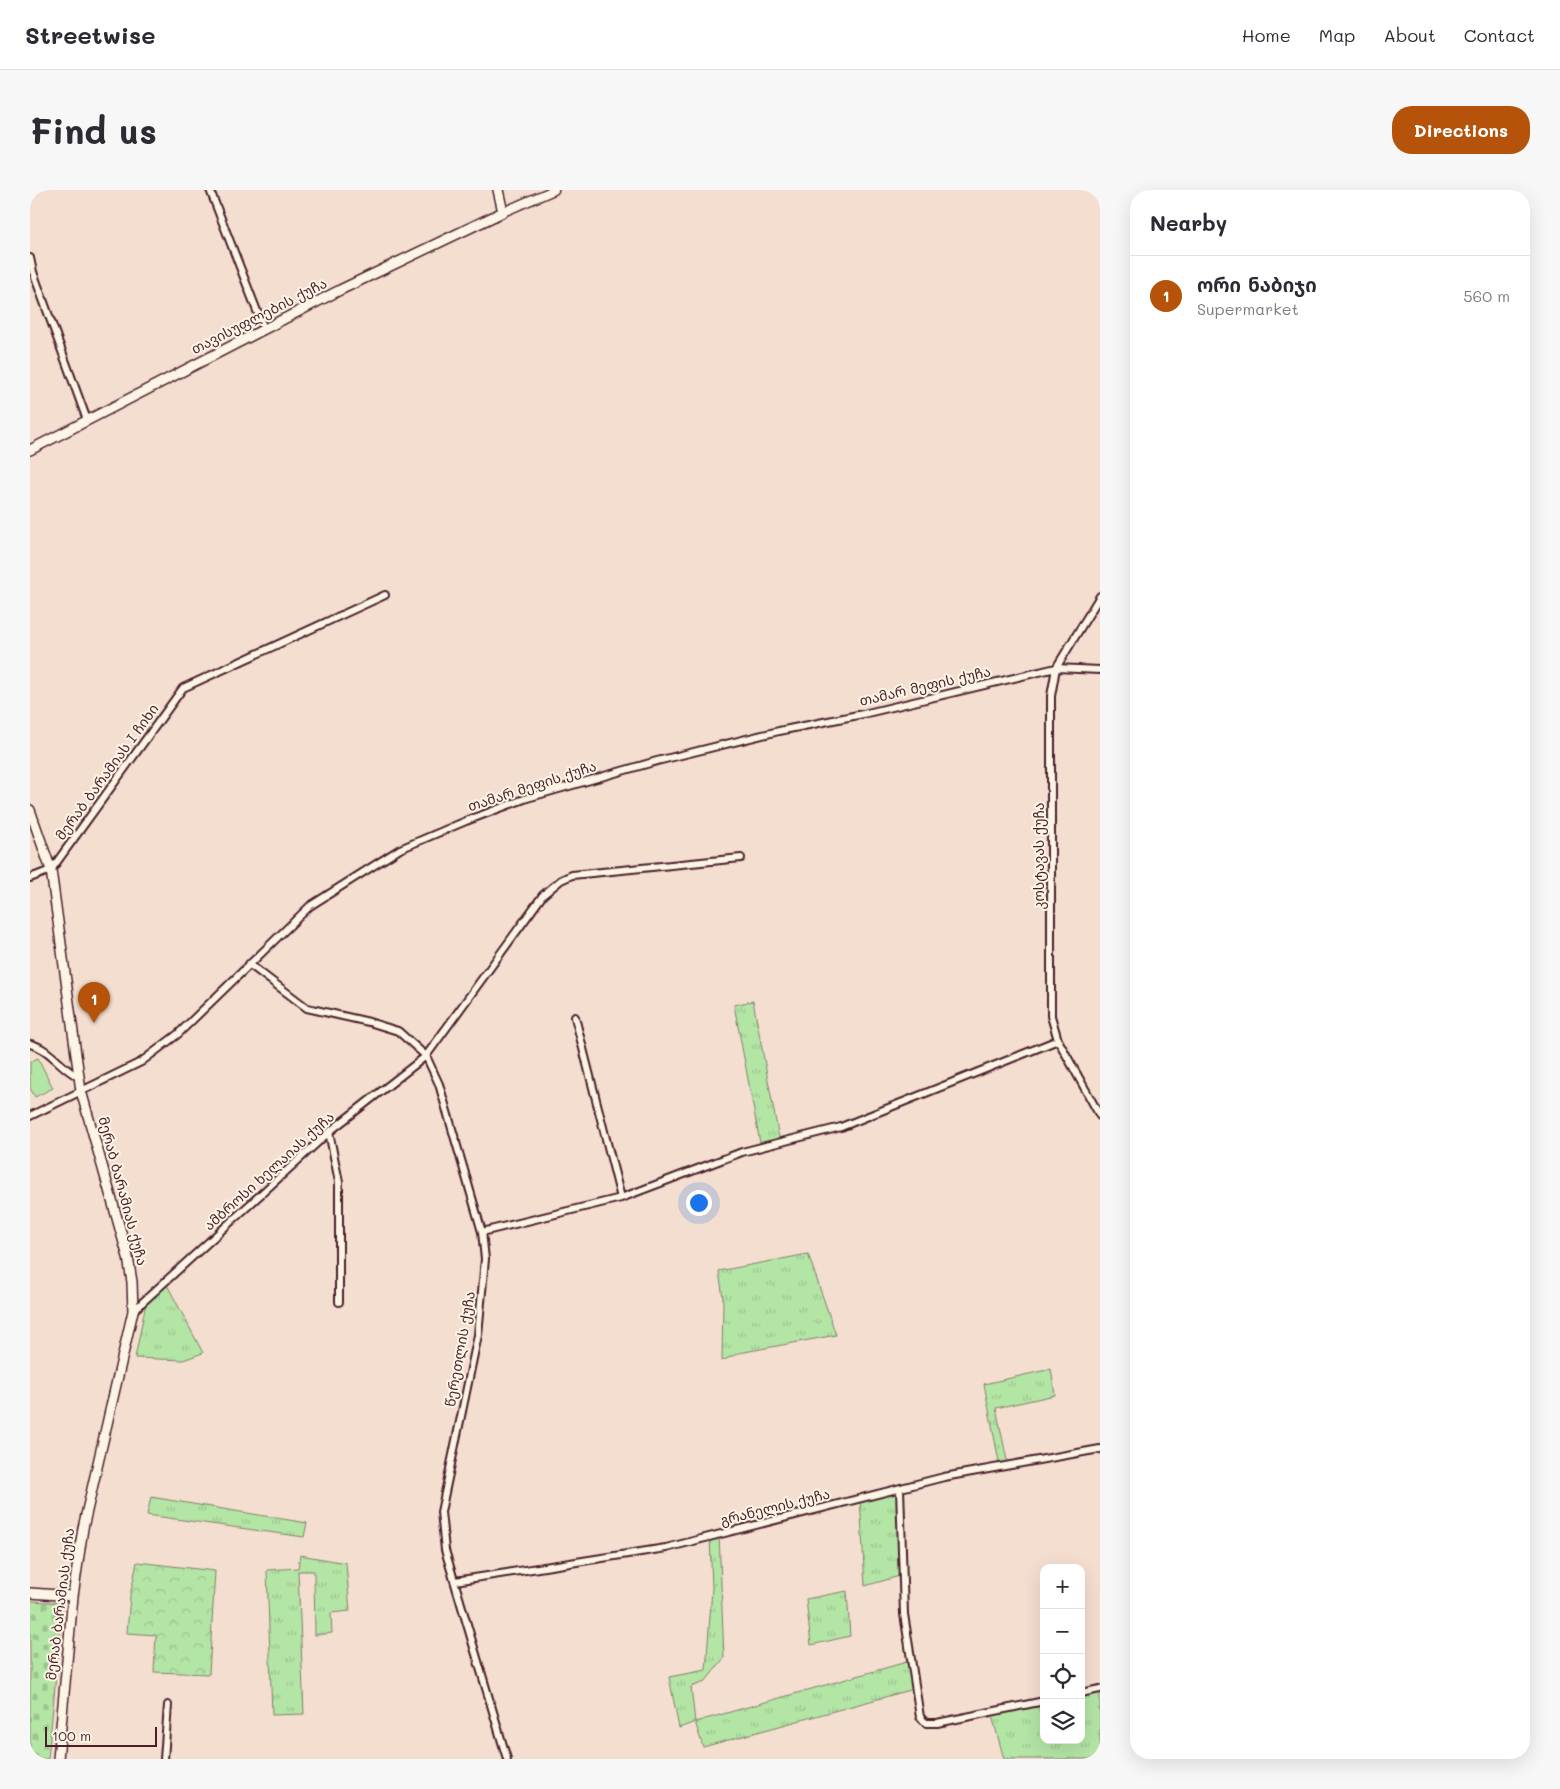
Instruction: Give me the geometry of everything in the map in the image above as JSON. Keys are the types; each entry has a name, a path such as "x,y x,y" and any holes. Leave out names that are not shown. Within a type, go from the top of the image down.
{"main road":[{"path":"498,190 504,212"},
{"name":"თავისუფლების ქუჩა","path":"30,450 340,290 504,212"},
{"name":"მერაბ ბარამიას ქუჩა","path":"30,810 50,870 80,1077 128,1257 132,1282 133,1311 83,1528 73,1596 58,1759"},
{"path":"30,1593 73,1596"}],"street":[{"path":"210,190 264,329"},
{"path":"504,212 554,190"},
{"path":"30,258 31,272 87,420"},
{"name":"მერაბ ბარამიას I ჩიხი","path":"50,870 183,688 385,595"},
{"name":"კოსტავას ქუჩა","path":"1100,596 1056,668 1051,696 1052,1016 1058,1040 1100,1116"},
{"name":"თამარ მეფის ქუჩა","path":"30,1116 141,1062 178,1034 310,906 400,849 518,801 711,747 1056,668 1100,670"},
{"name":"ამბროსი ხელაიას ქუჩა","path":"133,1311 329,1132 426,1056 543,895 561,880 572,875 741,858"},
{"path":"30,878 50,870"},
{"name":"წერეთლის ქუჩა","path":"249,964 307,1008 369,1022 398,1031 426,1056 439,1084 482,1232 485,1259 479,1326 441,1512 445,1550 507,1759"},
{"path":"575,1017 620,1198"},
{"path":"482,1232 620,1198 742,1152 842,1127 1058,1040"},
{"path":"30,1044 45,1051 67,1072 80,1077"},
{"path":"329,1132 340,1182 338,1302"},
{"name":"გრანელის ქუჩა","path":"455,1581 666,1548 944,1477 1100,1449"},
{"path":"900,1488 904,1614 920,1717 926,1723 937,1723 1040,1702"},
{"path":"1085,1692 1100,1689"},
{"path":"164,1759 168,1705"}],"green space":[{"path":"753,1001 780,1143 761,1148 734,1005"},
{"path":"38,1058 53,1088 35,1097 30,1088 30,1062"},
{"path":"808,1254 836,1335 739,1353 722,1361 723,1298 719,1271"},
{"path":"165,1281 203,1353 183,1360 135,1358 147,1298"},
{"path":"1051,1369 1055,1395 996,1408 1008,1465 1000,1467 984,1384"},
{"path":"900,1488 903,1575 865,1586 860,1498"},
{"path":"151,1497 307,1523 304,1537 147,1515"},
{"path":"719,1534 724,1658 705,1682 691,1687 695,1722 679,1728 669,1677 706,1670 712,1588 710,1537"},
{"path":"300,1555 346,1563 350,1611 331,1613 332,1633 315,1635 314,1571 298,1571 304,1714 272,1715 267,1570 298,1568"},
{"path":"137,1562 215,1571 209,1674 154,1672 156,1635 127,1633 130,1596"},
{"path":"847,1591 850,1636 811,1645 806,1599"},
{"path":"30,1601 63,1603 48,1759 30,1759"},
{"path":"910,1661 914,1689 703,1747 695,1722"},
{"path":"1100,1689 1100,1759 1004,1759 991,1712 1040,1702 1040,1744 1085,1744 1085,1692"}],"place":[{"name":"ორი ნაბიჯი","path":"94,1023"}]}
